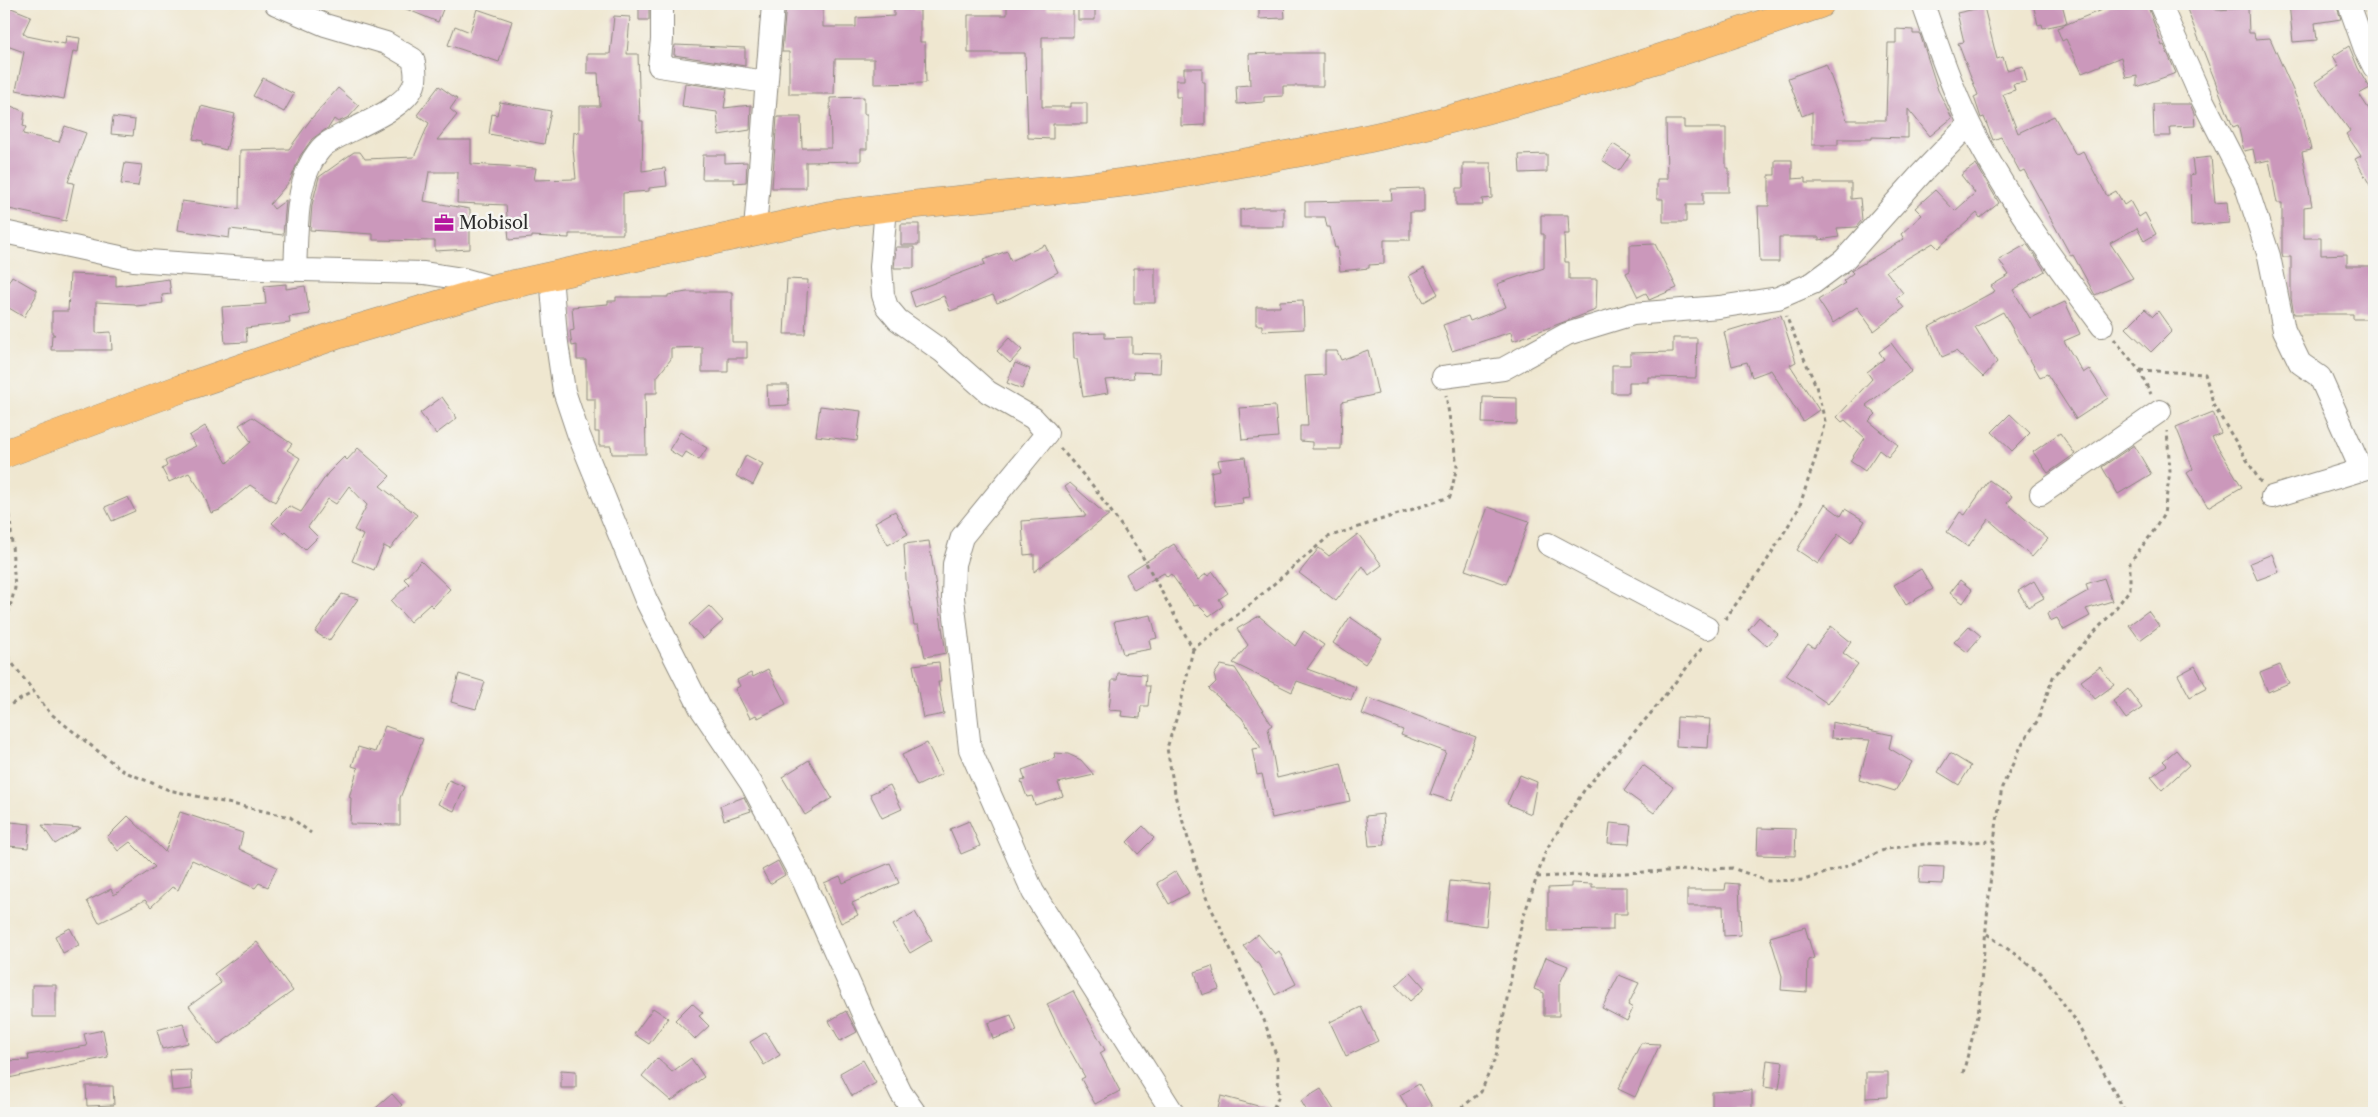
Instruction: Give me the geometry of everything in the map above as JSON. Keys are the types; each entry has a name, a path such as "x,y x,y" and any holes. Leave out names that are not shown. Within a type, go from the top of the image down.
{"highway":[{"path":"4,454 180,389 340,334 495,288 830,215 886,207 1097,186 1293,154 1459,117 1568,87 1687,51 1820,4"}],"street":[{"path":"276,4 325,25 386,42 413,59 416,70 415,84 408,96 363,126 325,144 310,164 303,184 299,210 295,270"},
{"path":"662,4 662,40 659,66 766,82"},
{"path":"755,230 773,4"},
{"path":"1923,4 1969,124 2048,252 2102,326"},
{"path":"2160,4 2201,97 2245,182 2269,256 2284,330 2300,363 2320,376 2368,467 2272,497"},
{"path":"2349,4 2365,49 2374,67"},
{"path":"1443,377 1503,369 1567,334 1633,314 1719,307 1778,298 1813,283 1844,260 1921,174 1969,124"},
{"path":"886,207 881,267 883,295 887,307 898,320 943,352 988,392 1033,418 1047,433 962,537 954,564 953,598 970,749 1033,892 1173,1113"},
{"path":"4,232 134,260 295,270 424,273 463,279 495,288"},
{"path":"551,275 556,336 564,391 578,433 646,600 700,707 751,783 804,882 870,1030 914,1113"},
{"path":"2041,494 2160,411"},
{"path":"1548,544 1710,633"}],"path":[{"path":"1455,1113 1481,1092 1496,1056 1522,921 1546,850 1585,789 1651,713 1710,633 1763,567 1799,508 1825,421 1816,386 1778,298"},
{"path":"1963,1073 1978,1016 1994,841 2002,787 2024,742 2038,720 2053,677 2113,612 2130,589 2130,562 2151,535 2164,514 2170,470 2166,424 2139,370 2102,326"},
{"path":"2139,370 2205,374 2214,406 2262,485 2272,497"},
{"path":"1271,1113 1279,1096 1277,1058 1264,1020 1205,895 1176,799 1167,748 1180,707 1193,649 1246,608 1328,537 1450,497 1457,466 1443,377"},
{"path":"1047,433 1093,486 1140,552 1193,649"},
{"path":"4,500 10,516 16,588 6,622 9,659 50,713 123,771 169,790 290,817 311,833"},
{"path":"4,708 34,692"},
{"path":"1537,877 1732,868 1768,881 1804,880 1847,866 1886,849 1925,844 1994,841"},
{"path":"1987,934 2041,973 2074,1018 2126,1113"}],"building":[{"path":"394,4 445,4 438,22"},
{"path":"639,4 649,4 649,20 639,20"},
{"path":"786,4 823,4 823,27 856,27 856,18 894,16 894,4 914,4 914,10 920,10 920,42 925,42 926,83 874,84 874,59 835,59 834,94 789,94 789,52 782,52"},
{"path":"1007,4 1047,4 1047,9 1073,9 1073,37 1042,37 1042,107 1071,107 1071,103 1087,103 1087,124 1053,124 1053,139 1028,138 1025,53 968,53 968,15 1007,15"},
{"path":"1078,4 1095,4 1095,20 1078,20"},
{"path":"1259,4 1284,4 1285,18 1259,19"},
{"path":"2033,4 2062,4 2067,23 2043,28 2042,24 2038,25"},
{"path":"2116,4 2147,4 2162,46 2164,45 2176,73 2137,87 2137,76 2126,78 2121,57 2082,73 2066,39 2062,41 2057,28"},
{"path":"2185,4 2214,4 2216,10 2248,8 2249,33 2254,33 2255,39 2270,38 2303,113 2311,150 2302,152 2312,206 2304,207 2304,238 2321,238 2321,255 2347,254 2347,266 2371,266 2371,276 2374,276 2374,319 2353,319 2353,314 2294,314 2291,298 2291,257 2283,257 2282,253 2282,203 2277,203 2269,160 2256,163 2253,149 2244,151 2238,125 2233,127"},
{"path":"2289,4 2336,4 2341,19 2315,23 2317,40 2293,42"},
{"path":"4,5 31,16 23,33 27,36 65,44 66,36 80,38 78,52 73,51 64,99 16,90 24,52 4,45"},
{"path":"1984,7 1997,59 2003,57 2007,70 2023,66 2027,82 2013,84 2015,90 2003,94 2018,133 2054,116 2076,155 2083,151 2107,196 2116,191 2124,205 2130,201 2139,217 2145,213 2156,234 2144,241 2137,228 2110,243 2133,278 2095,295 2073,255 2071,256 2024,170 2020,172 2001,137 1993,140 1984,117 1981,118 1974,97 1978,95 1958,43 1964,42 1957,13"},
{"path":"477,9 512,21 499,62 448,45 455,26 470,32"},
{"path":"614,16 630,17 627,54 638,54 640,121 643,121 642,171 665,168 667,186 649,188 649,191 623,193 623,234 569,234 569,238 532,236 532,238 509,240 506,205 457,203 458,172 429,172 424,201 470,209 470,249 435,251 435,241 373,240 373,234 310,230 312,205 319,177 354,152 360,152 365,159 414,157 429,123 417,115 439,86 457,99 450,109 457,115 437,140 471,140 471,164 536,168 534,180 576,179 573,148 574,132 579,133 579,106 600,106 598,73 587,73 587,54 610,54"},
{"path":"1896,29 1913,30 1913,34 1920,34 1938,90 1952,118 1930,136 1908,109 1908,138 1872,137 1872,139 1838,139 1838,145 1812,145 1812,112 1802,116 1788,78 1826,64 1847,120 1886,120 1888,43 1896,43"},
{"path":"675,45 745,48 745,66 674,55"},
{"path":"2349,46 2358,68 2370,88 2359,94 2374,117 2374,192 2355,159 2361,156 2346,134 2350,131 2315,82 2339,66 2333,56"},
{"path":"1323,53 1323,86 1283,86 1283,96 1264,97 1264,102 1237,104 1236,86 1250,85 1249,54"},
{"path":"1184,68 1202,68 1202,82 1205,82 1205,125 1181,126 1181,97 1176,97 1176,80 1184,80"},
{"path":"263,78 294,94 284,112 253,96"},
{"path":"685,83 727,89 724,108 751,105 750,130 719,135 717,112 682,107"},
{"path":"338,88 359,106 349,117 338,122 334,119 329,127 312,139 300,156 290,181 270,204 274,209 286,200 283,235 230,229 229,238 178,230 182,201 239,209 240,150 289,149 311,119"},
{"path":"864,97 864,114 867,114 867,149 861,149 861,161 806,162 806,188 772,188 777,117 801,117 802,148 831,148 830,98"},
{"path":"500,102 551,111 544,144 489,134 492,114 497,115"},
{"path":"2153,104 2190,104 2194,113 2195,126 2170,127 2171,136 2154,136"},
{"path":"11,106 25,112 23,126 26,127 23,134 59,142 65,126 86,133 68,182 74,183 66,221 9,209 9,200 4,199 4,129"},
{"path":"201,106 235,114 226,150 203,144 203,141 193,139"},
{"path":"113,117 135,120 133,136 111,134"},
{"path":"1666,120 1684,120 1684,128 1726,128 1726,168 1729,168 1729,192 1703,192 1703,205 1686,205 1686,222 1663,222 1663,199 1657,199 1657,179 1667,179"},
{"path":"1613,144 1630,155 1619,171 1602,160"},
{"path":"1547,154 1547,172 1520,173 1519,155"},
{"path":"703,155 725,155 725,163 747,162 746,182 734,183 734,179 702,179"},
{"path":"2211,157 2215,203 2227,202 2229,223 2191,226 2190,175 2194,174 2192,159"},
{"path":"1775,160 1792,160 1792,179 1805,178 1805,183 1851,183 1851,199 1860,198 1862,220 1856,227 1837,228 1839,237 1819,240 1819,237 1779,237 1779,262 1760,262 1758,206 1769,206 1769,175 1775,175"},
{"path":"125,163 142,165 138,186 121,184"},
{"path":"1463,163 1491,163 1492,198 1482,199 1483,205 1456,205 1456,188 1463,188"},
{"path":"1976,164 1999,203 1980,218 1977,213 1938,248 1933,243 1886,271 1903,293 1896,298 1904,308 1874,331 1857,307 1833,323 1818,300 1845,283 1843,281 1853,273 1851,271 1904,239 1901,234 1922,215 1915,208 1935,190 1955,211 1975,193 1961,175"},
{"path":"1424,188 1424,212 1410,212 1410,240 1384,240 1384,264 1369,265 1369,268 1340,271 1337,247 1335,248 1330,227 1327,227 1325,217 1305,217 1305,202 1392,200 1391,189"},
{"path":"1284,208 1284,227 1240,227 1240,210"},
{"path":"1541,215 1568,215 1569,234 1564,234 1565,262 1569,262 1569,279 1597,279 1596,310 1513,341 1511,332 1452,351 1443,325 1468,316 1470,321 1506,307 1497,284 1544,268 1544,234 1541,234"},
{"path":"901,224 919,224 919,245 901,245"},
{"path":"1655,244 1677,288 1649,300 1646,293 1638,297 1626,273 1630,271 1630,245"},
{"path":"2027,244 2045,271 2013,290 2030,318 2065,302 2080,334 2064,341 2083,373 2089,369 2108,398 2076,419 2047,374 2040,377 2003,312 1975,327 1997,362 1983,377 1956,351 1942,357 1929,327 1995,291 1991,286 2009,275 1999,260"},
{"path":"1045,245 1058,272 1010,298 997,303 993,295 950,311 944,296 915,307 910,292 985,264 983,260 1007,251 1011,261"},
{"path":"896,247 914,247 914,268 894,268"},
{"path":"1134,268 1155,268 1155,303 1134,303"},
{"path":"1424,268 1438,294 1424,302 1409,276"},
{"path":"70,274 116,276 116,286 169,279 171,294 162,295 163,303 136,306 135,304 96,302 96,333 111,332 112,350 51,350 52,335 55,335 52,333 52,311 68,311"},
{"path":"12,276 36,290 36,296 24,317 4,305 4,290"},
{"path":"787,279 808,280 805,334 784,334"},
{"path":"286,284 286,289 305,286 310,314 289,317 290,323 246,328 247,342 225,343 222,307 266,304 264,286"},
{"path":"687,292 732,292 732,342 747,342 747,358 728,358 728,372 702,372 702,347 671,348 671,359 657,377 657,393 645,393 646,454 612,454 611,446 599,446 599,432 595,432 595,399 586,399 586,360 577,360 577,345 572,346 570,331 574,330 572,307 608,304 608,301 616,301 616,297 668,297 668,295"},
{"path":"1303,300 1304,329 1262,331 1262,325 1256,325 1256,307 1280,307 1280,301"},
{"path":"2145,309 2153,316 2158,311 2172,331 2151,352 2126,328"},
{"path":"1781,315 1796,362 1790,365 1819,410 1803,421 1771,370 1752,377 1747,362 1732,366 1724,332"},
{"path":"1105,333 1105,338 1132,337 1132,353 1161,354 1160,373 1133,372 1134,378 1105,380 1108,393 1083,397 1077,359 1074,359 1073,334"},
{"path":"1009,338 1022,350 1010,363 997,351"},
{"path":"1673,338 1697,338 1696,378 1648,377 1648,382 1629,382 1629,393 1612,393 1612,365 1630,365 1630,353 1673,352"},
{"path":"1891,343 1912,371 1866,405 1876,414 1869,421 1898,445 1888,457 1879,450 1865,471 1850,461 1865,438 1845,420 1842,422 1837,417 1872,379 1867,372 1884,359 1879,352"},
{"path":"1368,350 1378,394 1342,402 1341,449 1312,449 1312,442 1300,441 1300,426 1308,426 1305,376 1325,375 1325,351 1337,351 1341,360"},
{"path":"1015,363 1030,369 1022,389 1007,383"},
{"path":"767,385 788,385 789,405 768,406"},
{"path":"442,397 457,418 436,434 420,413"},
{"path":"1483,397 1517,398 1517,424 1482,423"},
{"path":"820,406 861,411 857,441 816,436"},
{"path":"1275,406 1278,437 1242,440 1239,408"},
{"path":"2213,412 2221,433 2212,437 2242,487 2208,507 2187,473 2193,469 2176,427"},
{"path":"2010,414 2030,433 2012,451 1992,432"},
{"path":"252,417 292,444 287,450 300,458 275,502 250,485 220,510 211,513 204,495 189,473 169,482 162,469 167,466 165,461 196,446 189,436 205,426 227,463 251,442 239,425"},
{"path":"680,432 707,448 699,460 686,452 682,458 669,450"},
{"path":"2060,433 2075,454 2048,473 2033,452"},
{"path":"2134,445 2151,474 2118,494 2102,467"},
{"path":"358,448 390,476 380,486 417,515 390,549 384,546 374,570 352,561 363,535 354,530 367,505 349,486 336,504 328,499 308,527 318,537 305,550 285,531 283,533 272,523 289,506 301,512 328,473 344,457 347,460"},
{"path":"746,455 763,464 753,485 736,476"},
{"path":"1245,457 1250,497 1242,498 1243,503 1215,506 1211,472 1220,470 1218,460"},
{"path":"1989,480 2012,496 2007,503 2048,539 2032,557 1988,519 1968,547 1947,532 1960,512 1965,515"},
{"path":"1070,483 1105,514 1110,514 1034,572 1034,554 1024,555 1022,521 1086,516 1065,487"},
{"path":"128,497 135,511 112,521 105,507"},
{"path":"1825,504 1841,516 1845,509 1865,521 1851,543 1838,534 1818,564 1797,550"},
{"path":"1488,507 1529,521 1506,584 1465,570"},
{"path":"895,511 908,534 888,545 875,522"},
{"path":"1358,534 1382,565 1369,575 1363,566 1336,601 1299,573 1319,548 1329,556"},
{"path":"929,541 946,653 925,657 918,625 914,625 906,579 904,544"},
{"path":"1174,544 1198,580 1206,574 1208,576 1213,572 1228,593 1219,599 1223,606 1209,616 1198,605 1194,606 1171,574 1167,577 1164,573 1134,590 1126,574"},
{"path":"2272,554 2279,572 2257,580 2250,563"},
{"path":"421,561 450,589 433,607 430,604 410,622 391,601 409,584 404,579"},
{"path":"1921,569 1933,589 1906,605 1894,585"},
{"path":"2104,578 2112,601 2086,609 2090,616 2064,630 2057,618 2050,621 2047,614 2088,591 2086,584"},
{"path":"1960,580 1972,590 1963,603 1950,593"},
{"path":"2034,581 2044,598 2028,607 2018,591"},
{"path":"342,594 358,599 329,641 315,632"},
{"path":"709,606 723,621 703,639 689,624"},
{"path":"2148,611 2159,626 2140,640 2129,625"},
{"path":"1151,615 1157,638 1149,640 1151,649 1123,654 1114,622"},
{"path":"1259,616 1295,646 1304,631 1324,645 1307,669 1356,687 1351,700 1297,681 1292,692 1233,663 1248,645 1237,629"},
{"path":"1350,617 1382,639 1365,664 1333,643"},
{"path":"1759,617 1778,634 1767,646 1748,630"},
{"path":"1831,626 1851,642 1843,653 1858,664 1828,704 1786,675 1808,644 1814,648"},
{"path":"1969,626 1981,636 1967,652 1954,642"},
{"path":"939,662 941,682 938,682 944,714 923,718 913,665"},
{"path":"1221,665 1235,668 1272,725 1268,728 1277,778 1341,763 1350,801 1272,818 1262,774 1257,775 1252,749 1261,748 1242,718 1209,689 1216,682 1214,675"},
{"path":"2280,665 2289,683 2268,692 2260,673"},
{"path":"2195,666 2207,688 2190,697 2178,675"},
{"path":"2100,667 2114,685 2095,699 2081,681"},
{"path":"768,669 786,704 758,718 756,715 750,718 735,689 740,686 737,680 751,673 753,677"},
{"path":"1118,673 1146,675 1145,686 1150,686 1148,706 1141,706 1140,718 1121,716 1122,711 1109,710 1112,680 1117,680"},
{"path":"459,674 485,682 476,709 451,702"},
{"path":"2128,689 2142,708 2126,719 2113,701"},
{"path":"1368,698 1476,737 1451,801 1430,794 1446,752 1401,735 1403,730 1362,714"},
{"path":"1677,717 1710,719 1708,748 1676,746"},
{"path":"1832,722 1892,735 1889,748 1912,762 1895,791 1859,780 1870,740 1831,738"},
{"path":"385,726 423,739 400,798 400,825 350,824 351,798 349,797 358,768 352,766 358,747 375,752"},
{"path":"927,743 942,774 917,786 902,755"},
{"path":"2176,750 2189,765 2162,790 2151,777 2167,765 2163,761"},
{"path":"1054,753 1068,754 1081,760 1094,775 1058,783 1063,796 1035,805 1032,796 1027,797 1021,781 1025,780 1022,770 1055,758"},
{"path":"1950,753 1971,766 1959,785 1938,772"},
{"path":"809,760 832,798 805,815 782,777"},
{"path":"1643,765 1673,787 1654,813 1624,791"},
{"path":"1520,775 1537,782 1531,814 1507,804"},
{"path":"449,780 465,787 454,811 438,804"},
{"path":"890,785 902,809 882,818 870,794"},
{"path":"744,797 751,811 724,820 720,806"},
{"path":"180,812 243,833 239,849 277,867 268,887 259,883 255,888 192,860 178,890 172,887 151,907 145,900 99,923 87,901 111,889 114,895 155,867 130,842 118,851 107,837 128,816 165,852"},
{"path":"1383,814 1385,845 1369,846 1366,816"},
{"path":"969,821 980,846 961,854 950,829"},
{"path":"11,822 30,824 28,848 9,846"},
{"path":"1610,823 1631,825 1629,844 1608,843"},
{"path":"42,825 81,828 55,844"},
{"path":"1143,826 1154,838 1138,854 1127,842"},
{"path":"1758,828 1796,829 1795,856 1757,855"},
{"path":"778,861 785,875 770,884 762,870"},
{"path":"890,863 899,883 852,903 858,915 841,923 824,883 840,876 843,883"},
{"path":"1920,866 1944,867 1943,884 1919,883"},
{"path":"1176,871 1189,893 1169,904 1157,883"},
{"path":"1450,881 1490,885 1486,926 1446,921"},
{"path":"1571,883 1592,884 1592,887 1627,887 1627,914 1613,914 1613,930 1548,931 1548,888 1571,887"},
{"path":"1726,883 1739,884 1741,935 1724,936 1723,906 1687,906 1687,890 1725,890"},
{"path":"915,912 932,940 910,953 893,925"},
{"path":"1805,927 1814,958 1808,960 1807,992 1781,990 1782,976 1770,937"},
{"path":"70,928 79,945 63,953 55,936"},
{"path":"1258,934 1275,954 1279,951 1296,984 1275,995 1259,965 1243,946"},
{"path":"257,942 293,991 218,1045 189,1006 221,983 214,974"},
{"path":"1546,957 1568,966 1559,985 1559,1016 1544,1016 1544,993 1534,989"},
{"path":"1212,966 1219,989 1202,995 1195,972"},
{"path":"1411,972 1425,988 1410,1001 1396,986"},
{"path":"1619,975 1639,983 1628,1005 1633,1008 1627,1021 1602,1008"},
{"path":"32,985 56,985 56,1017 32,1017"},
{"path":"1073,991 1105,1050 1100,1053 1120,1091 1095,1104 1081,1079 1085,1077 1063,1038 1047,1004"},
{"path":"692,1003 703,1013 699,1016 709,1026 695,1039 675,1020"},
{"path":"1361,1007 1378,1041 1346,1056 1330,1022"},
{"path":"653,1008 668,1018 649,1044 634,1034"},
{"path":"846,1011 857,1032 840,1041 829,1021"},
{"path":"1011,1015 1017,1031 993,1039 988,1023"},
{"path":"183,1023 188,1043 162,1049 157,1030"},
{"path":"103,1030 108,1057 4,1079 4,1061 29,1060 28,1055 87,1046 84,1034"},
{"path":"766,1032 780,1055 764,1065 750,1042"},
{"path":"1641,1043 1660,1044 1635,1097 1618,1089"},
{"path":"657,1058 672,1072 691,1058 704,1077 671,1101 642,1076"},
{"path":"863,1060 876,1083 852,1096 840,1073"},
{"path":"1767,1060 1783,1062 1779,1089 1764,1087"},
{"path":"191,1070 192,1089 172,1091 170,1071"},
{"path":"561,1070 576,1071 576,1088 561,1088"},
{"path":"1866,1072 1888,1072 1888,1097 1866,1098"},
{"path":"1419,1084 1432,1107 1421,1113 1410,1113 1400,1095"},
{"path":"86,1086 113,1086 114,1105 87,1106"},
{"path":"1321,1089 1336,1113 1308,1113 1301,1101"},
{"path":"1752,1090 1752,1110 1712,1111 1712,1092"},
{"path":"392,1094 402,1105 393,1113 370,1113"},
{"path":"1221,1096 1269,1109 1268,1113 1217,1113"}],"place":[{"name":"Mobisol","path":"444,223"}]}
